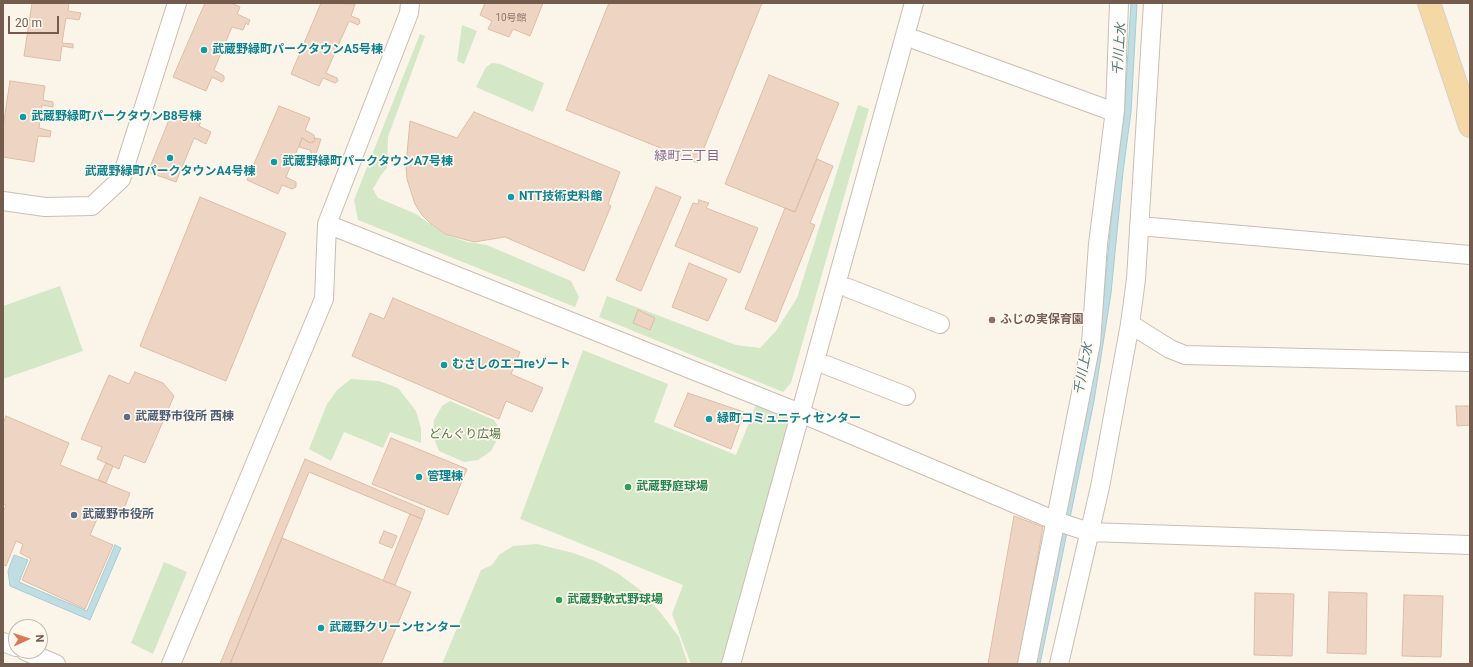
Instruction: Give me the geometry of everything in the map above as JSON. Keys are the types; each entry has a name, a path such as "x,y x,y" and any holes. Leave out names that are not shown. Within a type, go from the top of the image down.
{"main road":[{"path":"1429,3 1470,126"}],"street":[{"path":"3,201 44,207 92,206 121,179 177,3"},
{"path":"171,664 324,299 327,224 409,13 410,3"},
{"path":"731,664 914,3"},
{"path":"1026,664 1063,523 1091,343 1098,244 1115,110 1119,3"},
{"path":"1059,664 1100,487 1130,324 1136,279 1153,3"},
{"path":"916,40 1110,110 1115,110"},
{"path":"327,224 800,413 1063,523 1089,532 1470,545"},
{"path":"1139,226 1470,255"},
{"path":"848,288 940,324"},
{"path":"1130,324 1170,349 1185,355 1470,362"},
{"path":"826,365 906,396"},
{"path":"44,659 56,664"}],"green space":[{"path":"462,25 477,31 464,64 457,61"},
{"path":"420,34 425,36 388,137 387,168 373,189 378,198 416,214 444,234 467,242 487,245 571,281 579,297 575,307 358,220 354,200"},
{"path":"492,63 500,64 544,83 533,112 476,87 486,67"},
{"path":"858,105 869,109 791,383 783,392 599,317 607,296 736,345 760,348 776,331 797,298"},
{"path":"60,286 83,351 3,379 3,306"},
{"name":"武蔵野庭球場","path":"583,350 668,384 654,422 736,455 756,405 790,417 721,664 691,664 672,614 683,585 520,519"},
{"path":"351,379 379,381 398,388 416,411 421,428 421,443 390,432 383,448 344,432 331,461 309,449 327,404 337,390"},
{"name":"どんぐり広場","path":"450,401 494,420 498,426 498,438 491,451 478,460 464,462 439,451 433,436 434,420 442,406"},
{"name":"武蔵野軟式野球場","path":"537,544 573,553 595,561 619,574 639,589 660,612 679,637 688,664 442,664 481,570 492,565 499,555 513,546"},
{"path":"164,562 187,572 153,654 131,643"}],"water":[{"path":"1131,3 1137,3 1131,112 1123,172 1111,293 1094,401 1040,664 1034,664 1089,397 1104,296 1115,179 1124,117"},
{"path":"115,545 121,548 90,620 10,586 8,571 14,555 28,560 19,582 87,611"}],"building":[{"path":"32,3 69,3 68,11 81,13 79,20 66,18 62,43 73,44 73,48 62,46 60,61 24,56"},
{"name":"武蔵野緑町パークタウンA5号棟","path":"205,3 231,3 240,7 237,14 250,20 248,25 246,23 243,30 232,27 214,70 224,76 224,80 222,82 212,77 206,91 173,77"},
{"path":"321,3 355,4 351,16 359,19 360,23 358,25 349,21 326,73 337,78 338,81 335,83 323,78 319,86 291,74"},
{"path":"485,3 543,3 530,36 513,29 509,37 488,29 492,21 480,15"},
{"path":"609,3 762,3 698,163 566,110"},
{"path":"769,75 839,103 795,212 725,184"},
{"name":"武蔵野緑町パークタウンB8号棟","path":"10,81 45,86 43,100 53,102 53,107 42,105 39,128 51,131 50,137 38,136 34,162 3,157 3,127"},
{"name":"武蔵野緑町パークタウンA7号棟","path":"279,106 310,118 305,130 314,135 315,141 310,143 302,138 286,177 296,182 296,187 292,189 282,185 278,194 247,180"},
{"name":"武蔵野緑町パークタウンA4号棟","path":"173,110 201,121 199,126 211,132 206,144 194,138 176,182 148,172"},
{"name":"NTT技術史料館","path":"474,112 620,172 608,204 611,206 584,271 505,237 474,242 445,234 431,224 422,215 415,204 407,179 406,165 410,121 457,138"},
{"path":"302,138 310,143 315,141 314,138 321,139 315,157 312,156 310,150 299,147"},
{"path":"817,159 833,166 810,223 815,225 776,322 745,309 785,208 795,212"},
{"path":"656,187 681,197 641,291 616,280"},
{"path":"200,197 286,233 226,381 140,346"},
{"path":"699,200 709,203 706,208 758,228 740,273 675,246 693,203 698,204"},
{"path":"689,263 727,279 708,321 672,307"},
{"name":"むさしのエコreゾート","path":"393,298 520,352 511,374 543,388 532,412 506,401 499,419 352,356 370,313 384,319"},
{"path":"638,310 655,318 650,330 633,323"},
{"name":"武蔵野市役所 西棟","path":"135,372 163,383 174,396 145,463 124,455 119,469 97,459 102,447 81,439 109,375 129,384"},
{"name":"緑町コミュニティセンター","path":"688,393 744,412 731,449 674,426"},
{"path":"1456,406 1470,406 1470,425 1457,426"},
{"path":"6,416 69,443 60,465 130,493 122,514 103,505 90,535 113,545 85,609 22,580 31,559 20,553 23,544 16,541 6,566 3,565 3,513 6,505 3,504 3,424"},
{"name":"管理棟","path":"391,438 467,469 448,515 372,484"},
{"path":"305,459 425,510 422,519 309,472 230,664 220,664"},
{"path":"106,463 113,466 106,483 98,480"},
{"path":"410,514 422,519 395,585 383,581"},
{"path":"1014,516 1043,527 1019,664 988,664"},
{"path":"384,531 397,536 392,548 379,543"},
{"name":"武蔵野クリーンセンター","path":"282,538 411,592 381,664 230,664"},
{"path":"1329,592 1367,593 1366,654 1327,653"},
{"path":"1255,593 1294,594 1292,656 1254,655"},
{"path":"1404,595 1443,596 1441,657 1402,656"}],"place":[{"name":"武蔵野緑町パークタウンA5号棟","path":"204,50"},
{"name":"武蔵野緑町パークタウンB8号棟","path":"23,117"},
{"name":"武蔵野緑町パークタウンA4号棟","path":"170,158"},
{"name":"武蔵野緑町パークタウンA7号棟","path":"274,162"},
{"name":"NTT技術史料館","path":"511,197"},
{"name":"ふじの実保育園","path":"992,320"},
{"name":"むさしのエコreゾート","path":"444,365"},
{"name":"武蔵野市役所 西棟","path":"127,417"},
{"name":"緑町コミュニティセンター","path":"709,419"},
{"name":"管理棟","path":"419,477"},
{"name":"武蔵野庭球場","path":"628,487"},
{"name":"武蔵野市役所","path":"74,515"},
{"name":"武蔵野軟式野球場","path":"559,600"},
{"name":"武蔵野クリーンセンター","path":"321,628"}],"district":[{"name":"緑町三丁目","path":"687,157"}],"water label":[{"name":"千川上水","path":"1120,49"},
{"name":"千川上水","path":"1084,369"}]}
